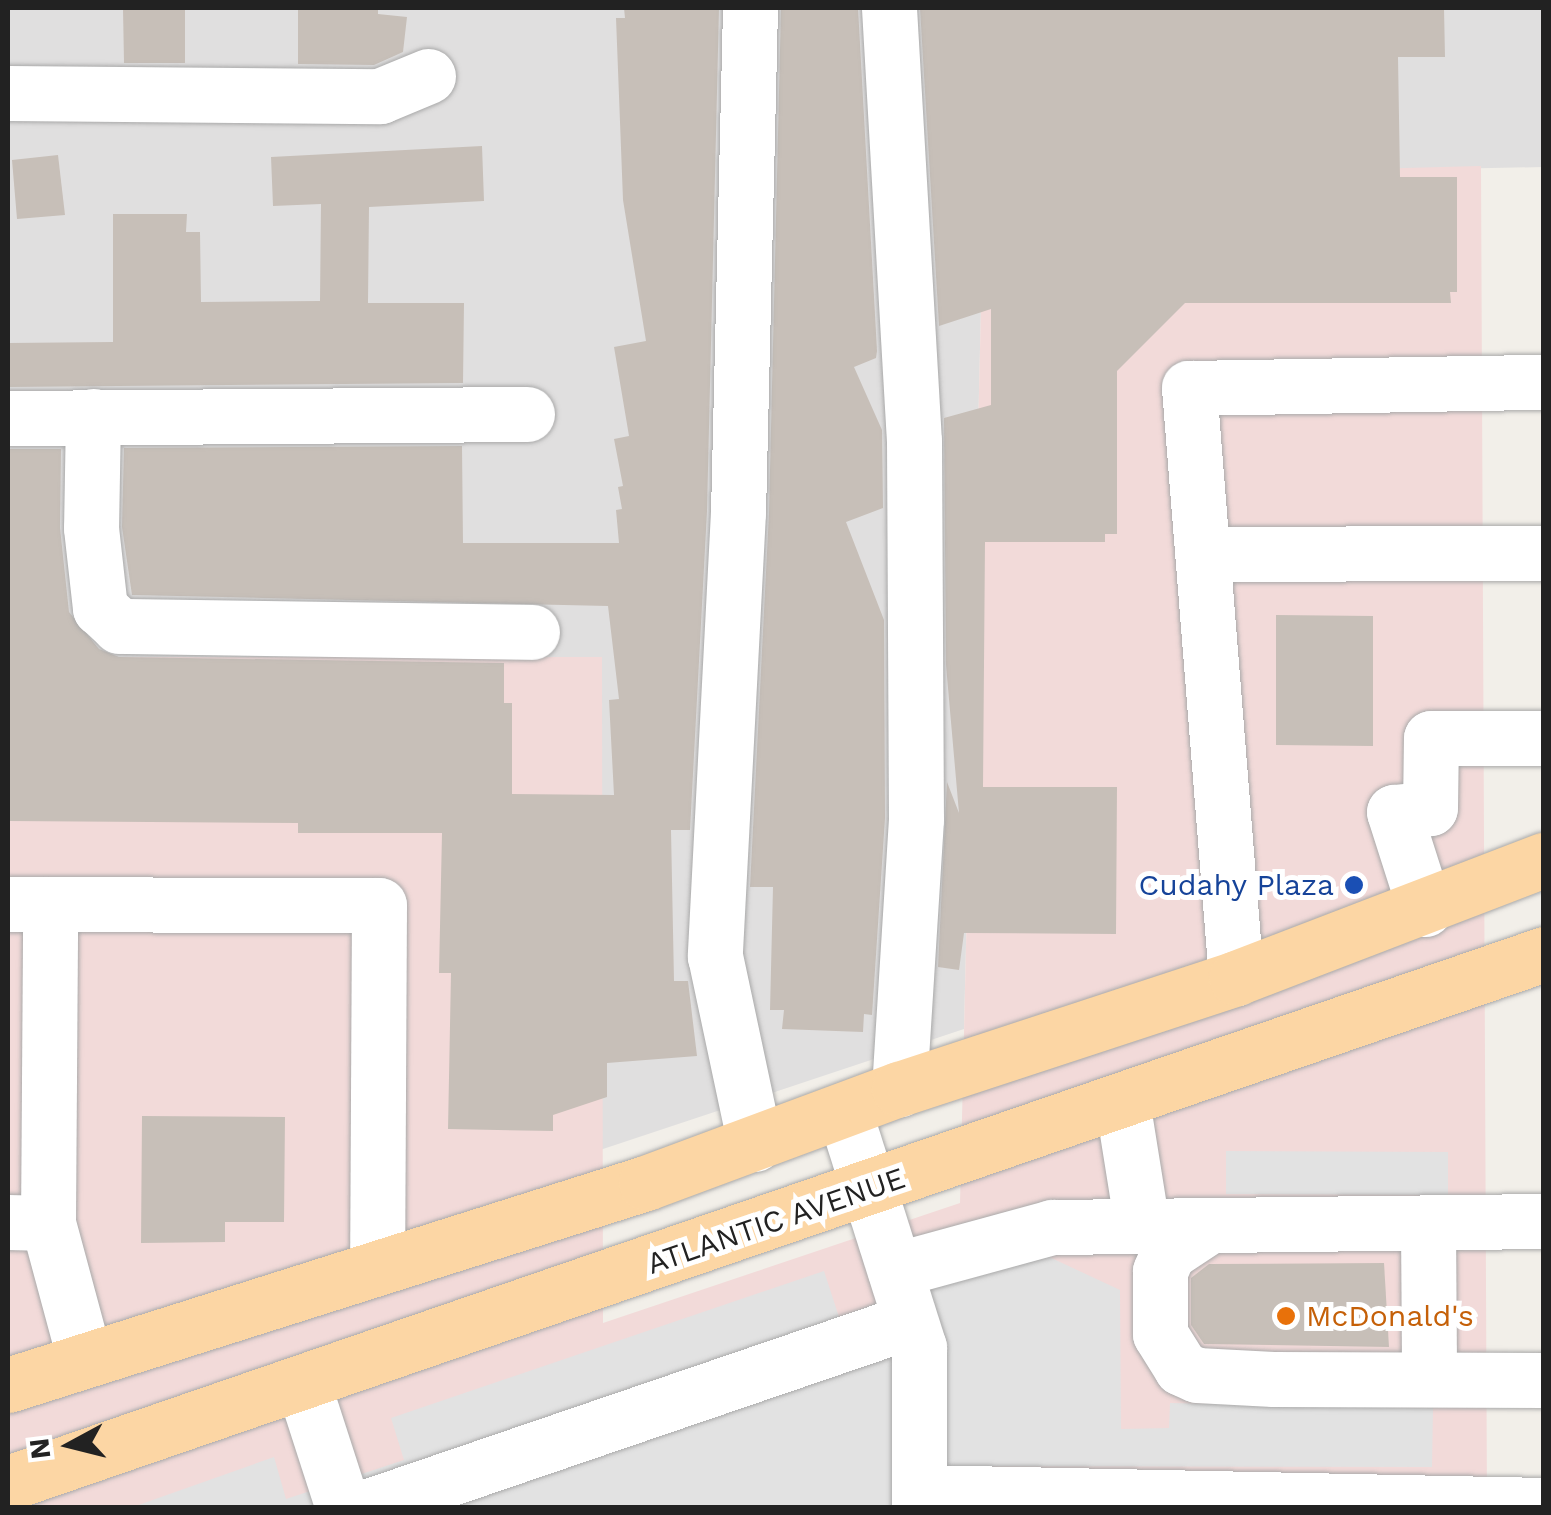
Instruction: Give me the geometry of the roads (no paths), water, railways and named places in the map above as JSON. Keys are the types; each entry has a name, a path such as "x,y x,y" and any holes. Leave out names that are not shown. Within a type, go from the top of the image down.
{"main road":[{"path":"8,1385 84,1356 755,1144 899,1089 1236,978 1425,909 1544,860"},
{"name":"ATLANTIC AVENUE","path":"8,1484 1544,954"}],"lane":[{"path":"750,8 738,492 715,956 755,1144"},
{"path":"889,8 914,441 916,819 899,1089"},
{"path":"8,93 380,96 428,76"},
{"path":"1236,978 1189,388 1544,382"},
{"path":"8,418 527,414"},
{"path":"93,416 92,528 100,608 118,626 532,632"},
{"path":"1203,554 1544,554"},
{"path":"1425,909 1394,812 1430,808 1431,738 1544,738"},
{"path":"84,1356 28,1223 29,904 380,905 376,1266"},
{"path":"1122,1100 1142,1226"},
{"path":"844,1112 919,1347 919,1500 1544,1505"},
{"path":"363,1508 903,1295 1052,1227 1544,1222"},
{"path":"1428,1223 1429,1379"},
{"path":"1210,1225 1168,1253 1160,1271 1160,1334 1181,1368 1216,1377 1544,1380"},
{"path":"302,1384 344,1508"}],"place":[{"name":"Cudahy Plaza","path":"1354,885"},
{"name":"McDonald's","path":"1286,1316"}]}
